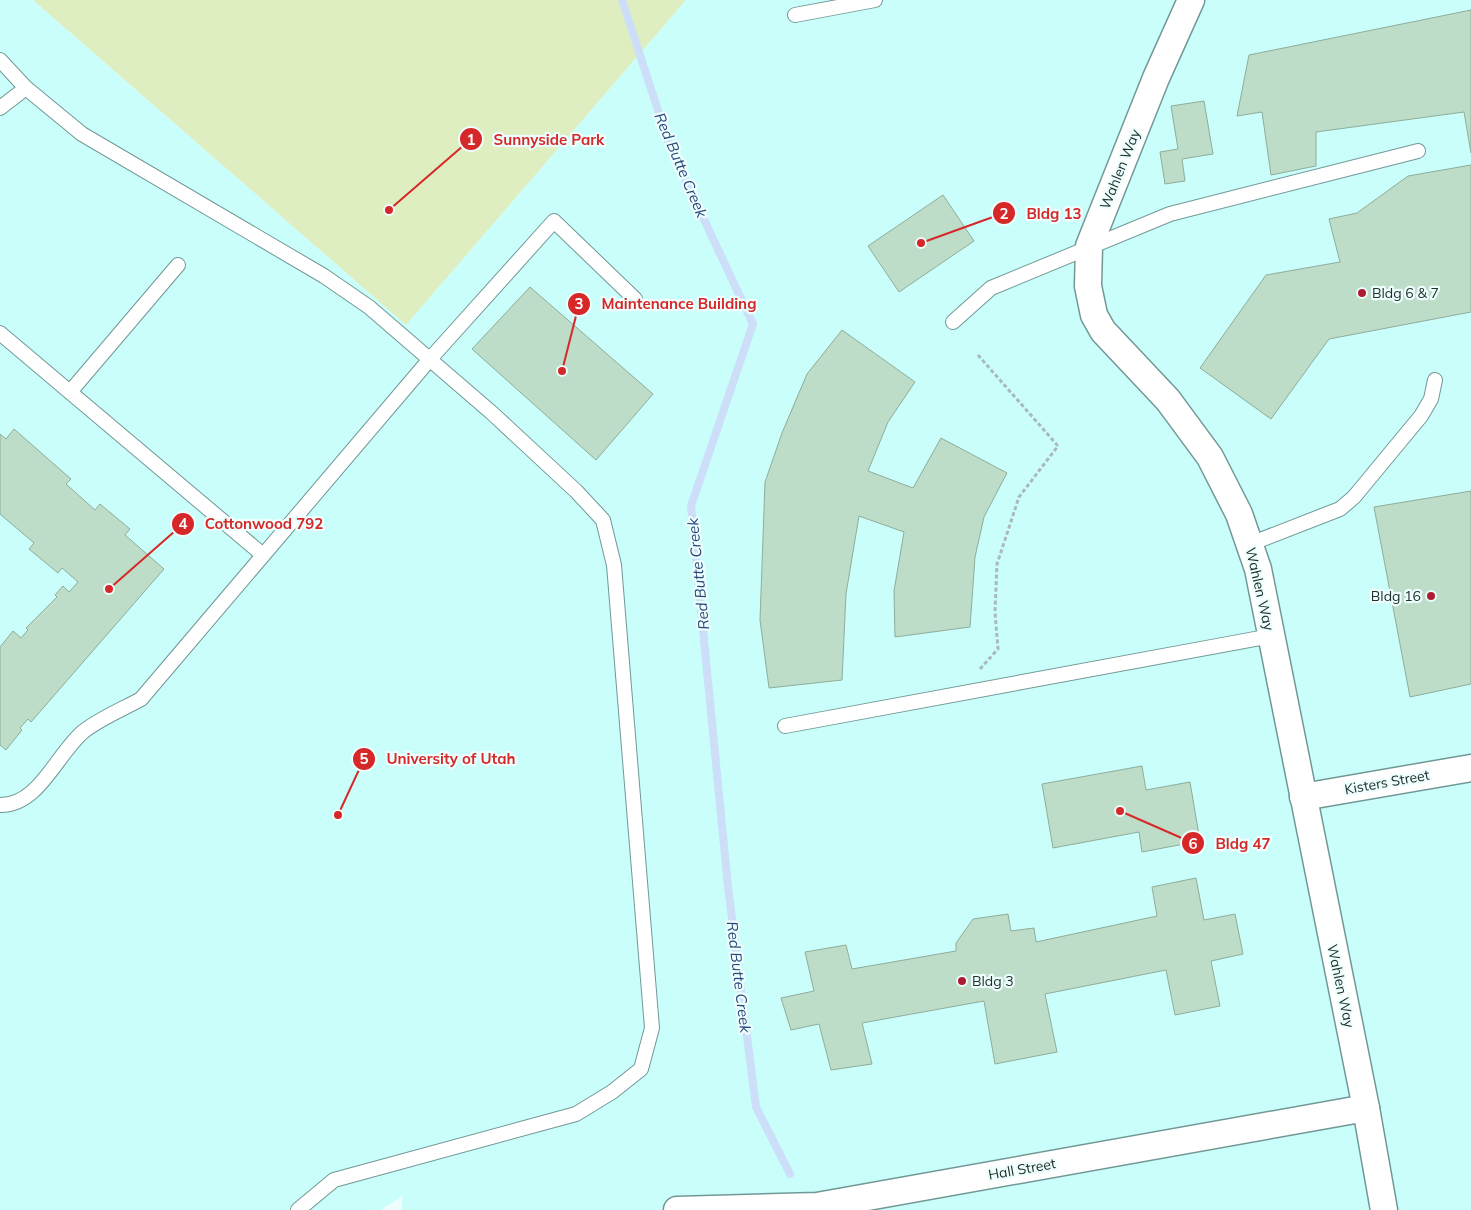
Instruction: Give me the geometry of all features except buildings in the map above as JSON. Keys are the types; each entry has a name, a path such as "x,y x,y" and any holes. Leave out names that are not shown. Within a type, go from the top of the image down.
{"street":[{"name":"Wahlen Way","path":"1191,0 1156,78 1089,246 1088,286 1094,315 1103,331 1120,352 1168,400 1190,428 1226,486 1250,544 1258,569 1366,1108 1384,1210"},
{"name":"Kisters Street","path":"1303,797 1471,768"},
{"name":"Hall Street","path":"677,1210 817,1206 1366,1108"}],"lane":[{"path":"795,15 875,0"},
{"path":"0,60 26,88 82,134 324,276 369,307 430,359 576,491 603,520 614,565 652,1028 642,1069 612,1092 576,1114 334,1180 298,1210"},
{"path":"0,108 26,88"},
{"path":"953,322 991,288 1170,214 1418,151"},
{"path":"0,805 12,805 36,788 84,732 141,699 430,359 554,221 634,299"},
{"path":"70,392 178,265"},
{"path":"0,332 263,555"},
{"path":"1250,544 1340,509 1354,497 1421,416 1431,399 1435,380"},
{"path":"785,726 1271,636"}],"path":[{"path":"977,672 998,649 995,612 997,564 1019,498 1058,446 978,355"}],"shaded area":[{"path":"0,0 33,0 406,325 686,0 1471,0 1471,1210 402,1210 402,1196 381,1210 0,1210"}],"green space":[{"path":"33,0 686,0 406,325"}],"waterway":[{"name":"Red Butte Creek","path":"622,0 670,147 753,324 691,506 728,887 756,1107 790,1174"}],"place":[{"name":"Sunnyside Park","path":"389,210"},
{"name":"Bldg 13","path":"921,243"},
{"name":"Bldg 6 & 7","path":"1362,293"},
{"name":"Maintenance Building","path":"562,371"},
{"name":"Cottonwood 792","path":"109,589"},
{"name":"Bldg 16","path":"1431,596"},
{"name":"Bldg 47","path":"1120,811"},
{"name":"University of Utah","path":"338,815"},
{"name":"Bldg 3","path":"962,981"}]}
